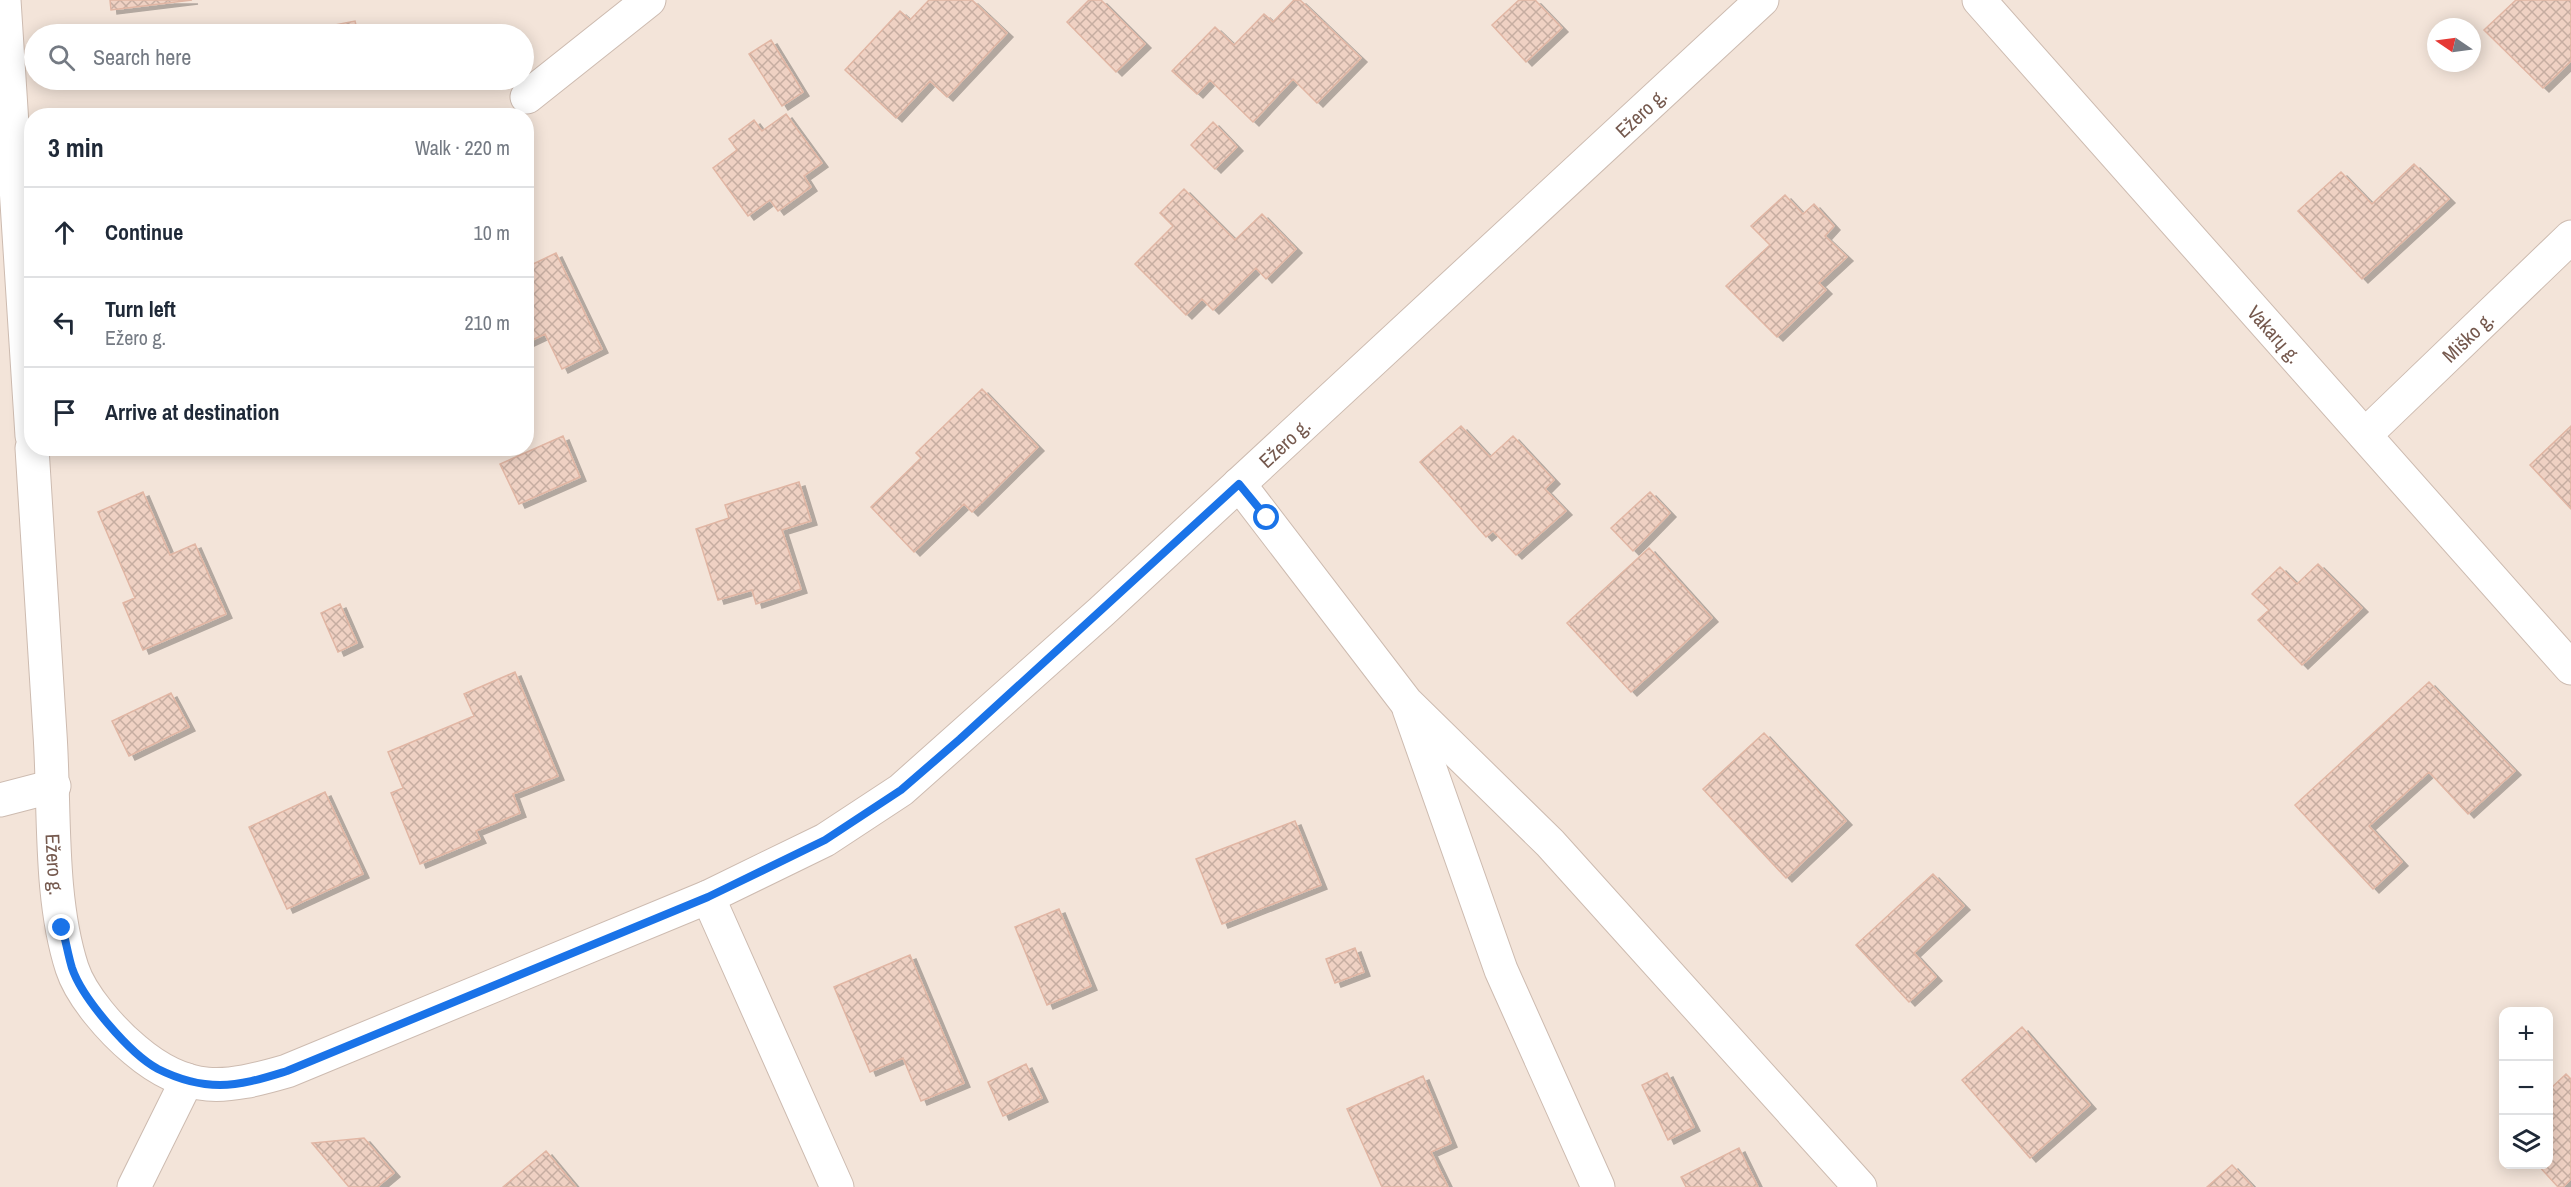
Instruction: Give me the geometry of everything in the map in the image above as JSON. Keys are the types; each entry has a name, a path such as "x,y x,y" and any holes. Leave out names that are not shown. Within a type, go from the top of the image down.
{"street":[{"path":"4,0 24,311"},
{"path":"526,97 649,0"},
{"name":"Ežero g.","path":"33,456 54,786 55,847 62,928 73,970 91,1002 121,1039 156,1068 187,1080 217,1085 243,1084 287,1071 708,897 825,840 901,790 969,731 1239,484 1762,0"},
{"name":"Vakarų g.","path":"1979,0 2571,668"},
{"name":"Miško g.","path":"2365,435 2571,237"},
{"path":"1239,484 1406,702 1550,843 1860,1187"},
{"path":"1406,702 1501,970 1598,1187"},
{"path":"0,800 54,786"},
{"path":"708,897 837,1187"},
{"path":"134,1187 187,1080"}],"shaded area":[{"path":"0,0 2571,0 2571,1187 0,1187"}],"building":[{"path":"110,0 192,0 111,10"},
{"path":"929,0 972,0 1007,33 947,97 930,81 896,118 845,70 900,11 910,20"},
{"path":"1089,0 1101,0 1145,44 1116,72 1067,22"},
{"path":"1294,0 1300,0 1361,58 1317,103 1293,79 1253,122 1210,80 1197,94 1172,71 1215,27 1234,45 1264,14 1273,22"},
{"path":"1519,0 1535,0 1562,28 1526,62 1492,25"},
{"path":"2516,0 2571,0 2571,61 2543,88 2484,30"},
{"path":"355,21 356,24 340,24"},
{"path":"771,40 803,92 782,106 749,54"},
{"path":"786,114 822,163 804,176 811,187 778,211 770,200 748,216 713,168 737,150 729,139 754,120 762,131"},
{"path":"1213,122 1237,147 1215,169 1191,145"},
{"path":"2414,164 2449,199 2362,279 2298,211 2341,172 2372,204"},
{"path":"1184,189 1235,240 1262,214 1296,249 1266,279 1256,268 1213,310 1202,299 1186,315 1135,264 1173,226 1160,213"},
{"path":"1785,195 1803,214 1814,204 1834,226 1825,236 1847,257 1819,283 1826,290 1777,337 1726,286 1770,245 1751,226"},
{"path":"556,253 602,349 562,369 545,334 534,339 534,264"},
{"path":"982,389 1038,447 972,512 964,504 914,552 871,507 921,458 916,453"},
{"path":"1461,426 1490,457 1513,436 1554,480 1545,489 1566,511 1516,555 1493,531 1486,537 1420,462"},
{"path":"2571,426 2571,509 2530,465"},
{"path":"563,436 580,477 519,504 500,464 518,456 534,456 534,449"},
{"path":"799,482 811,521 782,530 801,589 756,604 752,590 718,600 696,529 729,518 725,505"},
{"path":"143,492 170,555 195,544 226,614 143,650 123,603 135,598 98,512"},
{"path":"1650,492 1670,513 1633,551 1611,528"},
{"path":"1649,548 1712,618 1631,692 1567,623"},
{"path":"2318,564 2362,608 2302,665 2258,620 2269,610 2252,594 2280,567 2297,584"},
{"path":"340,604 357,643 338,652 321,613"},
{"path":"515,672 558,776 513,794 520,813 476,831 480,839 420,864 391,793 403,788 388,752 474,716 464,694"},
{"path":"2429,682 2515,771 2468,814 2429,772 2369,826 2402,862 2373,889 2295,805"},
{"path":"171,693 189,727 129,756 112,721"},
{"path":"1764,733 1846,821 1786,878 1703,789"},
{"path":"325,792 363,874 287,909 249,827"},
{"path":"1295,821 1321,885 1222,924 1196,859"},
{"path":"1933,874 1964,906 1914,953 1936,977 1909,1002 1856,945"},
{"path":"1059,909 1091,986 1047,1005 1015,927"},
{"path":"1355,948 1364,972 1335,983 1326,959"},
{"path":"910,955 964,1083 921,1101 903,1058 870,1072 834,987"},
{"path":"2022,1027 2090,1105 2030,1158 1962,1080"},
{"path":"1026,1064 1042,1098 1003,1116 988,1082"},
{"path":"1667,1073 1694,1127 1668,1140 1642,1085"},
{"path":"2566,1074 2571,1079 2571,1179 2563,1187 2558,1187 2542,1169 2553,1169 2553,1086"},
{"path":"1423,1076 1451,1143 1431,1152 1448,1187 1382,1187 1347,1109"},
{"path":"364,1138 394,1173 377,1187 349,1187 312,1143"},
{"path":"1739,1148 1758,1187 1686,1187 1681,1177"},
{"path":"546,1151 576,1187 503,1187"},
{"path":"2232,1165 2253,1187 2207,1187"}],"route":[{"path":"62,928 73,970 91,1002 121,1039 156,1068 187,1080 217,1085 243,1084 287,1071 708,897 825,840 901,790 1101,612 1239,484 1267,518"}]}
